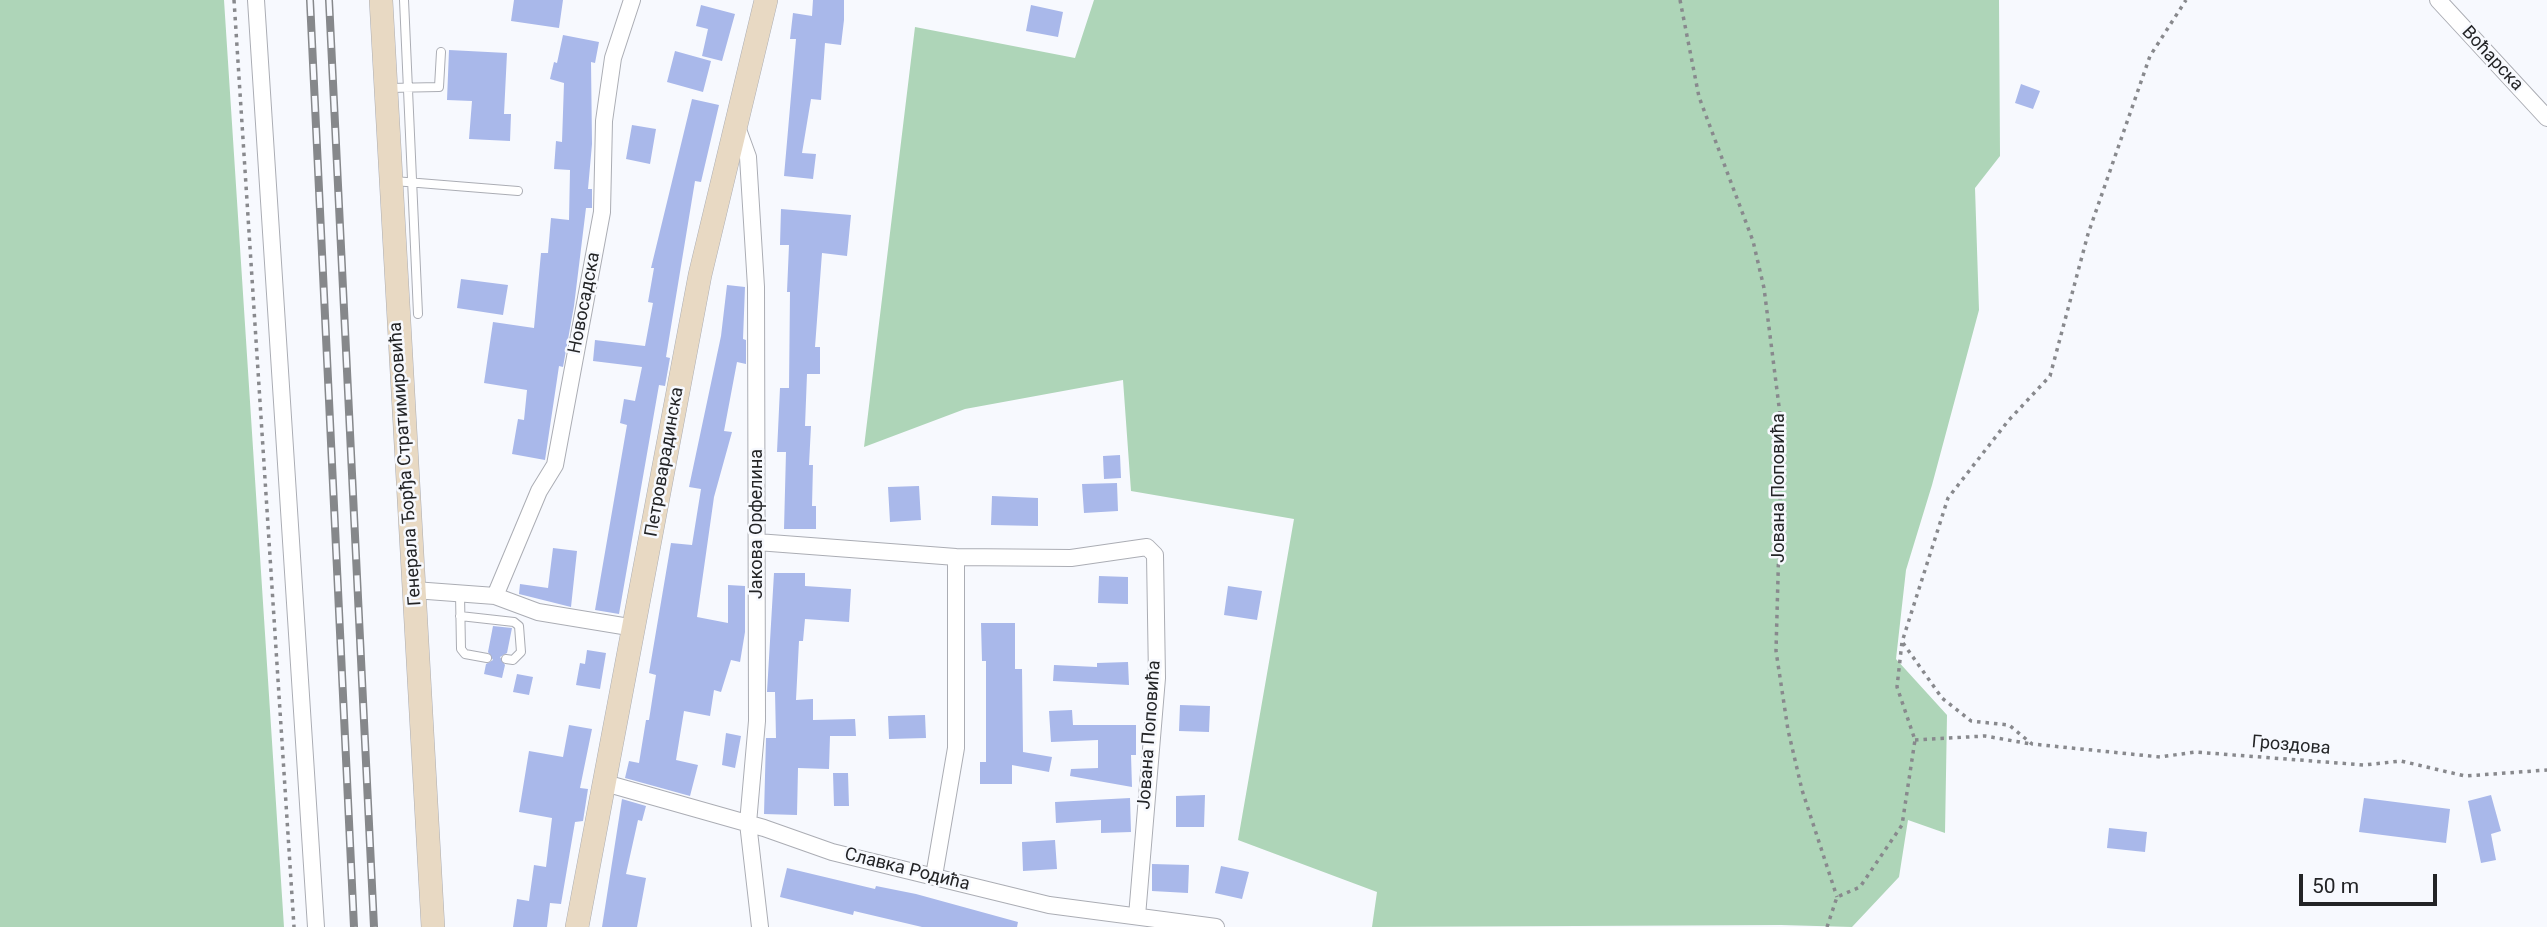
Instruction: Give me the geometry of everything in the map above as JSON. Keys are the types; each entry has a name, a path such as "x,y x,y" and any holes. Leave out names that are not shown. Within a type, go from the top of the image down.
{"street":[{"path":"256,0 316,927"},
{"name":"Генерала Ђорђа Стратимировића","path":"382,0 396,88 414,590 433,927"},
{"name":"Новосадска","path":"495,596 540,491 555,465 602,212 604,121 613,58 632,0"},
{"name":"Петроварадинска","path":"577,927 700,275 766,0"},
{"name":"Воћарска","path":"2438,0 2547,118"},
{"name":"Јакова Орфелина","path":"735,122 748,157 756,287 757,721 748,824 760,927"},
{"path":"757,542 956,557 956,748 934,876"},
{"name":"Јована Поповића","path":"956,557 1072,558 1147,547 1155,555 1157,678 1137,916"},
{"path":"414,590 495,596 538,612 635,628"},
{"name":"Славка Родића","path":"605,783 748,824 832,852 1049,905 1216,927"}],"lane":[{"path":"404,0 396,88 439,87 440,52"},
{"path":"418,314 401,181 518,191"},
{"path":"460,594 461,649 465,654 487,658"},
{"path":"460,616 514,622 519,626 521,652 513,660 506,659"}],"path":[{"path":"234,0 294,927"},
{"name":"Јована Поповића","path":"1680,0 1699,97 1753,241 1764,288 1782,430 1776,651 1788,730 1802,790 1837,897"},
{"path":"1827,927 1837,897 1860,887 1902,825 1915,740 1897,687 1902,642 1948,498 2008,421 2050,376 2088,233 2145,69 2186,0"},
{"name":"Гроздова","path":"1902,642 1942,698 1971,721 2009,725 2032,744"},
{"name":"Гроздова","path":"1915,740 1985,736 2032,744 2160,757 2195,752 2364,765 2401,761 2465,776 2547,770"}],"green space":[{"path":"0,0 224,0 284,927 0,927"},
{"path":"1094,0 1999,0 2000,156 1975,188 1979,310 1906,570 1896,659 1947,715 1945,833 1908,820 1899,877 1852,927 1372,927 1377,892 1238,840 1294,519 1131,491 1123,380 965,409 864,447 915,27 1075,58"}],"building":[{"path":"514,0 563,0 559,28 511,21"},
{"path":"813,0 844,0 844,20 841,45 825,43 821,100 811,99 802,153 816,154 813,179 784,176 796,39 790,39 793,13 812,16"},
{"path":"701,5 735,14 722,61 702,56 708,29 696,26"},
{"path":"1031,5 1063,12 1058,37 1026,31"},
{"path":"563,35 599,42 595,63 591,62 592,144 588,189 592,189 592,208 586,208 574,306 563,367 559,366 545,460 512,454 518,419 524,420 527,390 484,383 493,322 534,328 541,253 548,253 551,218 569,220 570,170 554,169 556,141 562,142 564,83 550,79 554,62 557,63"},
{"path":"449,50 507,53 504,114 511,114 510,141 469,139 472,101 447,100"},
{"path":"675,51 711,61 703,92 667,82"},
{"path":"2021,84 2040,91 2033,109 2015,103"},
{"path":"692,99 719,105 701,182 695,181 666,357 670,358 665,386 659,385 619,614 595,610 627,425 620,423 624,399 635,401 642,367 593,361 595,340 645,346 653,303 648,302 654,268 651,268"},
{"path":"632,125 656,129 650,164 626,159"},
{"path":"781,209 851,215 847,256 822,253 815,347 820,347 820,374 807,374 805,426 811,426 809,465 813,465 812,506 816,506 816,529 784,529 786,452 777,452 780,388 789,388 790,292 787,292 789,245 780,245"},
{"path":"461,279 508,285 503,315 457,308"},
{"path":"727,285 745,287 743,339 746,340 746,364 737,362 724,431 732,432 714,497 697,617 728,623 728,585 745,586 745,632 740,662 731,660 721,692 714,690 710,716 684,711 676,760 698,765 690,796 625,778 629,761 639,763 646,720 649,720 656,675 649,673 671,543 692,545 701,489 689,487 721,336"},
{"path":"1120,455 1121,478 1104,479 1103,456"},
{"path":"1117,483 1118,511 1084,513 1082,484"},
{"path":"919,486 921,520 890,522 888,487"},
{"path":"992,496 1038,498 1038,526 991,525"},
{"path":"553,548 577,551 571,607 519,594 520,584 548,588"},
{"path":"774,573 805,573 805,586 851,589 849,622 805,619 803,641 799,641 796,700 813,699 813,720 855,719 856,736 830,736 829,769 798,768 797,815 764,814 766,738 776,738 775,692 767,692"},
{"path":"1099,576 1128,577 1128,604 1098,603"},
{"path":"1228,586 1262,591 1257,620 1224,615"},
{"path":"981,623 1015,623 1015,669 1022,669 1023,752 1052,757 1049,772 1012,765 1012,784 980,784 980,762 986,762 986,661 982,661"},
{"path":"493,626 512,628 507,653 500,657 505,665 502,678 484,674 486,664 493,660 488,652"},
{"path":"587,650 606,653 600,689 576,685 580,663 585,664"},
{"path":"1128,662 1129,685 1053,681 1054,665 1097,667 1097,663"},
{"path":"517,674 533,677 529,695 513,692"},
{"path":"1180,705 1210,706 1209,732 1179,731"},
{"path":"1072,710 1073,725 1136,725 1136,755 1131,755 1132,787 1070,776 1071,769 1098,768 1098,740 1051,742 1049,711"},
{"path":"925,715 926,738 889,739 888,716"},
{"path":"569,725 592,729 580,788 588,789 583,821 575,822 561,904 550,903 547,927 513,927 517,899 529,901 534,865 546,867 552,818 519,812 529,751 563,757"},
{"path":"726,733 741,736 735,768 722,765"},
{"path":"833,773 848,773 849,806 834,806"},
{"path":"1205,795 1204,827 1176,827 1176,796"},
{"path":"2491,795 2501,831 2491,834 2496,860 2481,863 2468,801"},
{"path":"1130,798 1131,832 1101,833 1101,820 1056,823 1055,802"},
{"path":"2364,798 2450,809 2446,843 2359,832"},
{"path":"622,799 646,806 642,821 638,820 626,874 646,878 637,927 602,927"},
{"path":"2109,828 2147,832 2145,852 2107,848"},
{"path":"1055,840 1057,869 1023,871 1022,842"},
{"path":"1152,864 1189,865 1188,893 1152,891"},
{"path":"1221,866 1249,872 1242,899 1215,893"},
{"path":"787,868 875,889 876,886 916,894 1018,922 1017,927 922,927 854,911 853,915 780,897"}],"railway":[{"path":"310,0 354,927"},
{"path":"329,0 374,927"}]}
